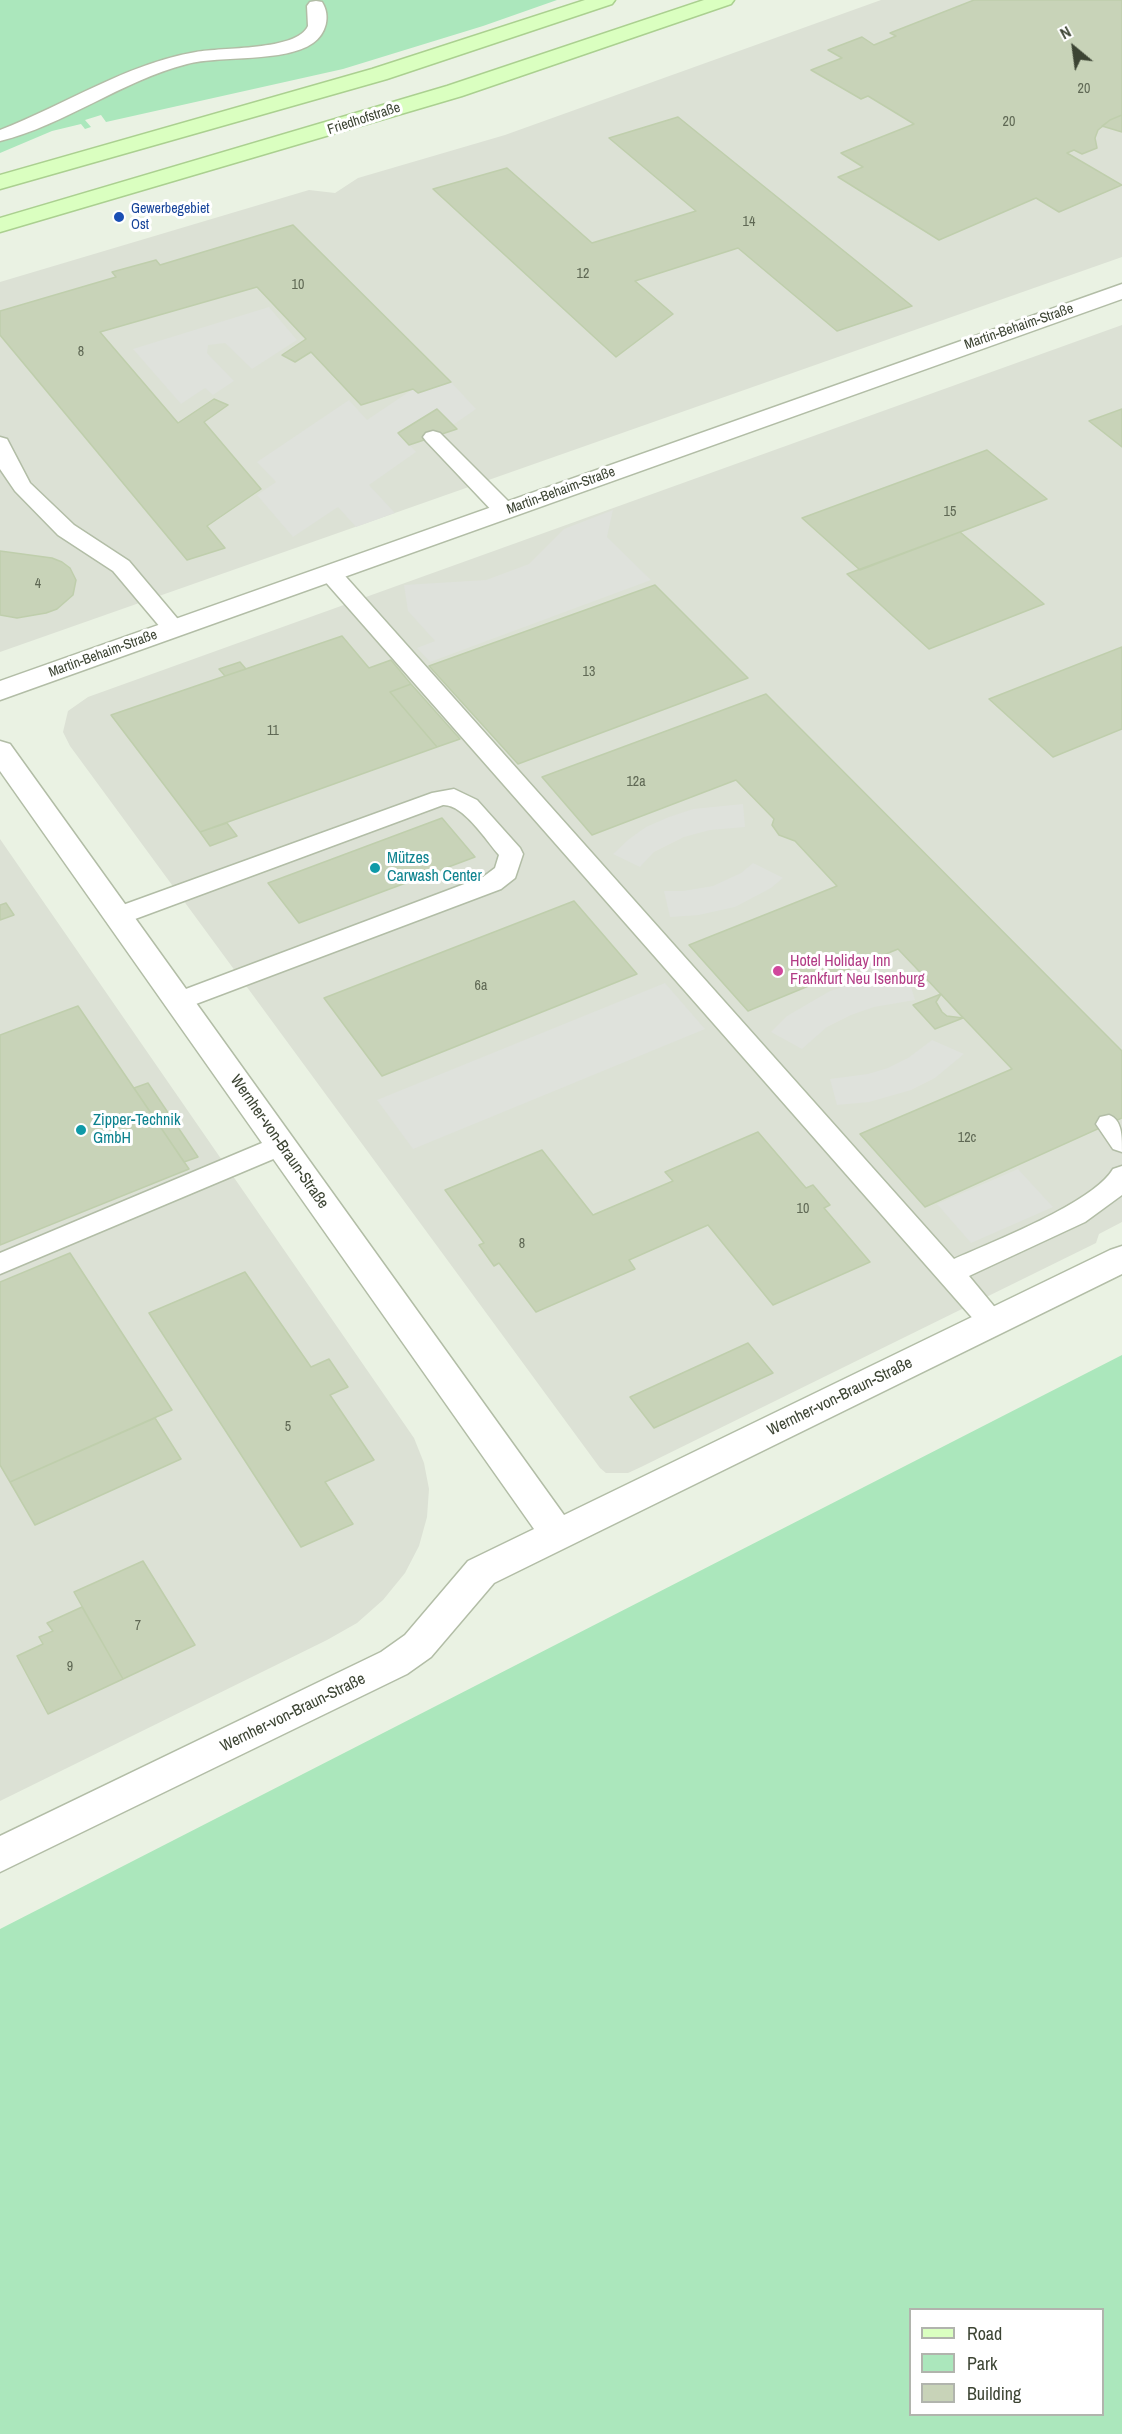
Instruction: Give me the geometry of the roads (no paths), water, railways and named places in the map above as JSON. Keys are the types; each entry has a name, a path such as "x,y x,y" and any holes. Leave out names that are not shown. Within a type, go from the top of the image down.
{"main road":[{"path":"0,182 280,104 507,35 605,0"},
{"name":"Friedhofstraße","path":"0,225 313,135 544,62 724,0"}],"street":[{"name":"Martin-Behaim-Straße","path":"0,691 1122,291"},
{"name":"Wernher-von-Braun-Straße","path":"0,750 558,1534"},
{"name":"Wernher-von-Braun-Straße","path":"0,1855 393,1663 418,1646 481,1572 1122,1259"}],"lane":[{"path":"0,136 179,60 216,53 291,46 313,34 320,16 316,6"},
{"path":"433,437 505,511"},
{"path":"0,443 11,470 22,487 66,530 121,566 174,629"},
{"path":"330,573 993,1322"},
{"path":"117,916 440,798 454,797 469,805 510,854 506,872 492,883 179,1001"},
{"path":"0,1264 281,1145"},
{"path":"950,1273 1074,1215 1121,1182 1122,1176"}],"place":[{"name":"Gewerbegebiet Ost","path":"119,217"},
{"name":"Mützes Carwash Center","path":"375,868"},
{"name":"Hotel Holiday Inn Frankfurt Neu Isenburg","path":"778,971"},
{"name":"Zipper-Technik GmbH","path":"81,1130"}]}
